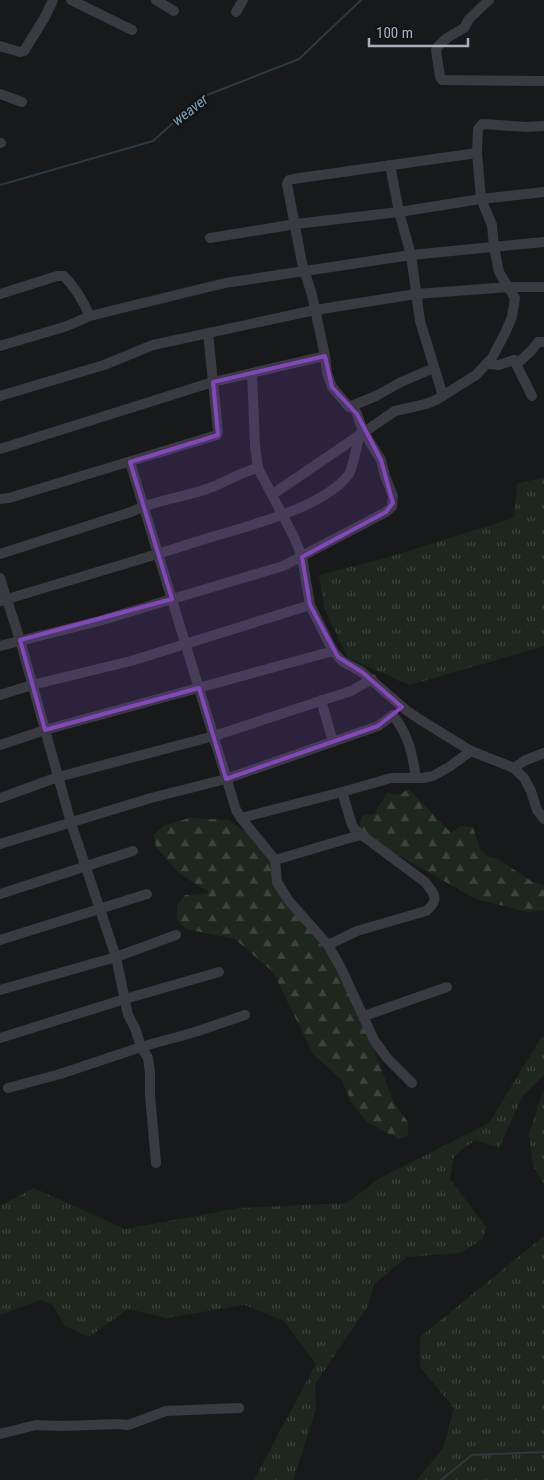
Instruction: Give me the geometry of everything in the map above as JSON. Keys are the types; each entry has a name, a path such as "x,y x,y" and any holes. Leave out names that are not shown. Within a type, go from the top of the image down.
{"street":[{"path":"0,46 20,52 24,51 31,43 53,0"},
{"path":"71,0 132,30"},
{"path":"156,0 174,10"},
{"path":"236,12 243,0"},
{"path":"489,0 469,19 464,28 446,38 436,50 442,80 544,81"},
{"path":"0,94 22,102"},
{"path":"273,494 395,411 426,404 443,396 476,375 488,364 512,316 515,298 499,272 492,225 481,199 477,153 478,129 482,124 527,127 544,126"},
{"path":"0,646 99,621 283,566 386,512 392,507 393,496 384,476 380,460 362,433 353,407 349,407 332,387 326,373 325,356 288,188 289,180 477,153"},
{"path":"390,165 398,212 411,255 422,328 443,396"},
{"path":"210,238 296,224 544,192"},
{"path":"0,346 67,326 90,316 225,283 411,255 544,242"},
{"path":"0,294 57,276 64,276 79,293 90,316"},
{"path":"0,396 104,365 153,345 315,310 416,294 509,287 544,287"},
{"path":"0,499 217,435 208,332"},
{"path":"488,364 499,365 514,360 519,362 542,344"},
{"path":"0,449 213,382 325,356"},
{"path":"514,360 532,396"},
{"path":"349,407 434,368"},
{"path":"252,373 255,446 258,468 284,514 302,557 310,604 334,651 342,660 372,680 402,707 471,751 514,768 524,778 531,791 537,810 544,819"},
{"path":"3,600 284,514 321,498 350,473 362,433"},
{"path":"130,462 236,810 275,860 277,882 289,901 328,945 341,968 374,1040 387,1058 412,1083"},
{"path":"0,554 131,512 143,506 211,488 238,474 258,468"},
{"path":"0,578 3,600 20,640 71,823 116,956 128,1015 135,1028 141,1047 148,1058 156,1163"},
{"path":"0,695 32,685 131,661 310,604"},
{"path":"0,745 45,730 334,651"},
{"path":"0,798 58,777 214,736 357,688 372,680"},
{"path":"321,700 333,742"},
{"path":"0,844 151,798 226,779 378,726 402,707"},
{"path":"394,714 404,728 408,738 416,778"},
{"path":"241,818 391,778 433,776 471,751"},
{"path":"514,768 524,761 544,753"},
{"path":"328,945 357,931 426,911 433,906 435,900 433,891 425,882 360,835 352,825 342,792"},
{"path":"275,860 360,835"},
{"path":"0,894 132,851"},
{"path":"0,940 100,907 147,894"},
{"path":"0,990 116,956 176,935"},
{"path":"0,1038 219,972"},
{"path":"364,1016 447,987"},
{"path":"8,1088 60,1074 245,1015"},
{"path":"0,1434 36,1425 128,1425 142,1418 166,1411 239,1408"}],"highlighted area":[{"path":"325,356 332,387 357,414 381,460 393,503 386,512 302,557 310,605 338,657 362,672 402,707 378,726 226,779 199,688 45,730 20,640 172,599 130,462 218,435 213,382"}],"green space":[{"path":"544,477 544,646 410,685 348,658 324,608 319,575 389,557 514,518 517,484"},
{"path":"409,789 451,833 461,826 473,827 480,849 489,857 500,860 531,881 544,885 544,910 528,912 476,899 378,844 359,827 363,815 374,814 387,793 399,795"},
{"path":"189,818 229,820 259,842 273,864 293,907 327,948 363,1019 394,1103 408,1122 408,1135 399,1139 367,1122 351,1102 342,1080 313,1054 273,972 235,939 186,929 177,920 177,905 185,895 210,893 180,874 156,847 154,835 163,826"},
{"path":"544,1036 544,1075 522,1097 499,1148 475,1140 454,1156 450,1179 486,1227 483,1239 460,1253 407,1257 374,1284 368,1306 315,1384 316,1409 293,1480 254,1480 316,1364 284,1321 245,1305 166,1318 128,1309 89,1337 65,1326 52,1304 40,1300 0,1315 0,1206 34,1188 125,1229 240,1208 347,1203 378,1179 489,1123"},
{"path":"544,1091 544,1184 533,1166 529,1135"},
{"path":"544,1236 544,1480 417,1480 444,1447 454,1408 420,1367 420,1337"}],"waterway":[{"name":"weaver","path":"0,185 153,141 202,97 299,59 361,0"},
{"path":"441,1480 472,1455 544,1452"}]}
